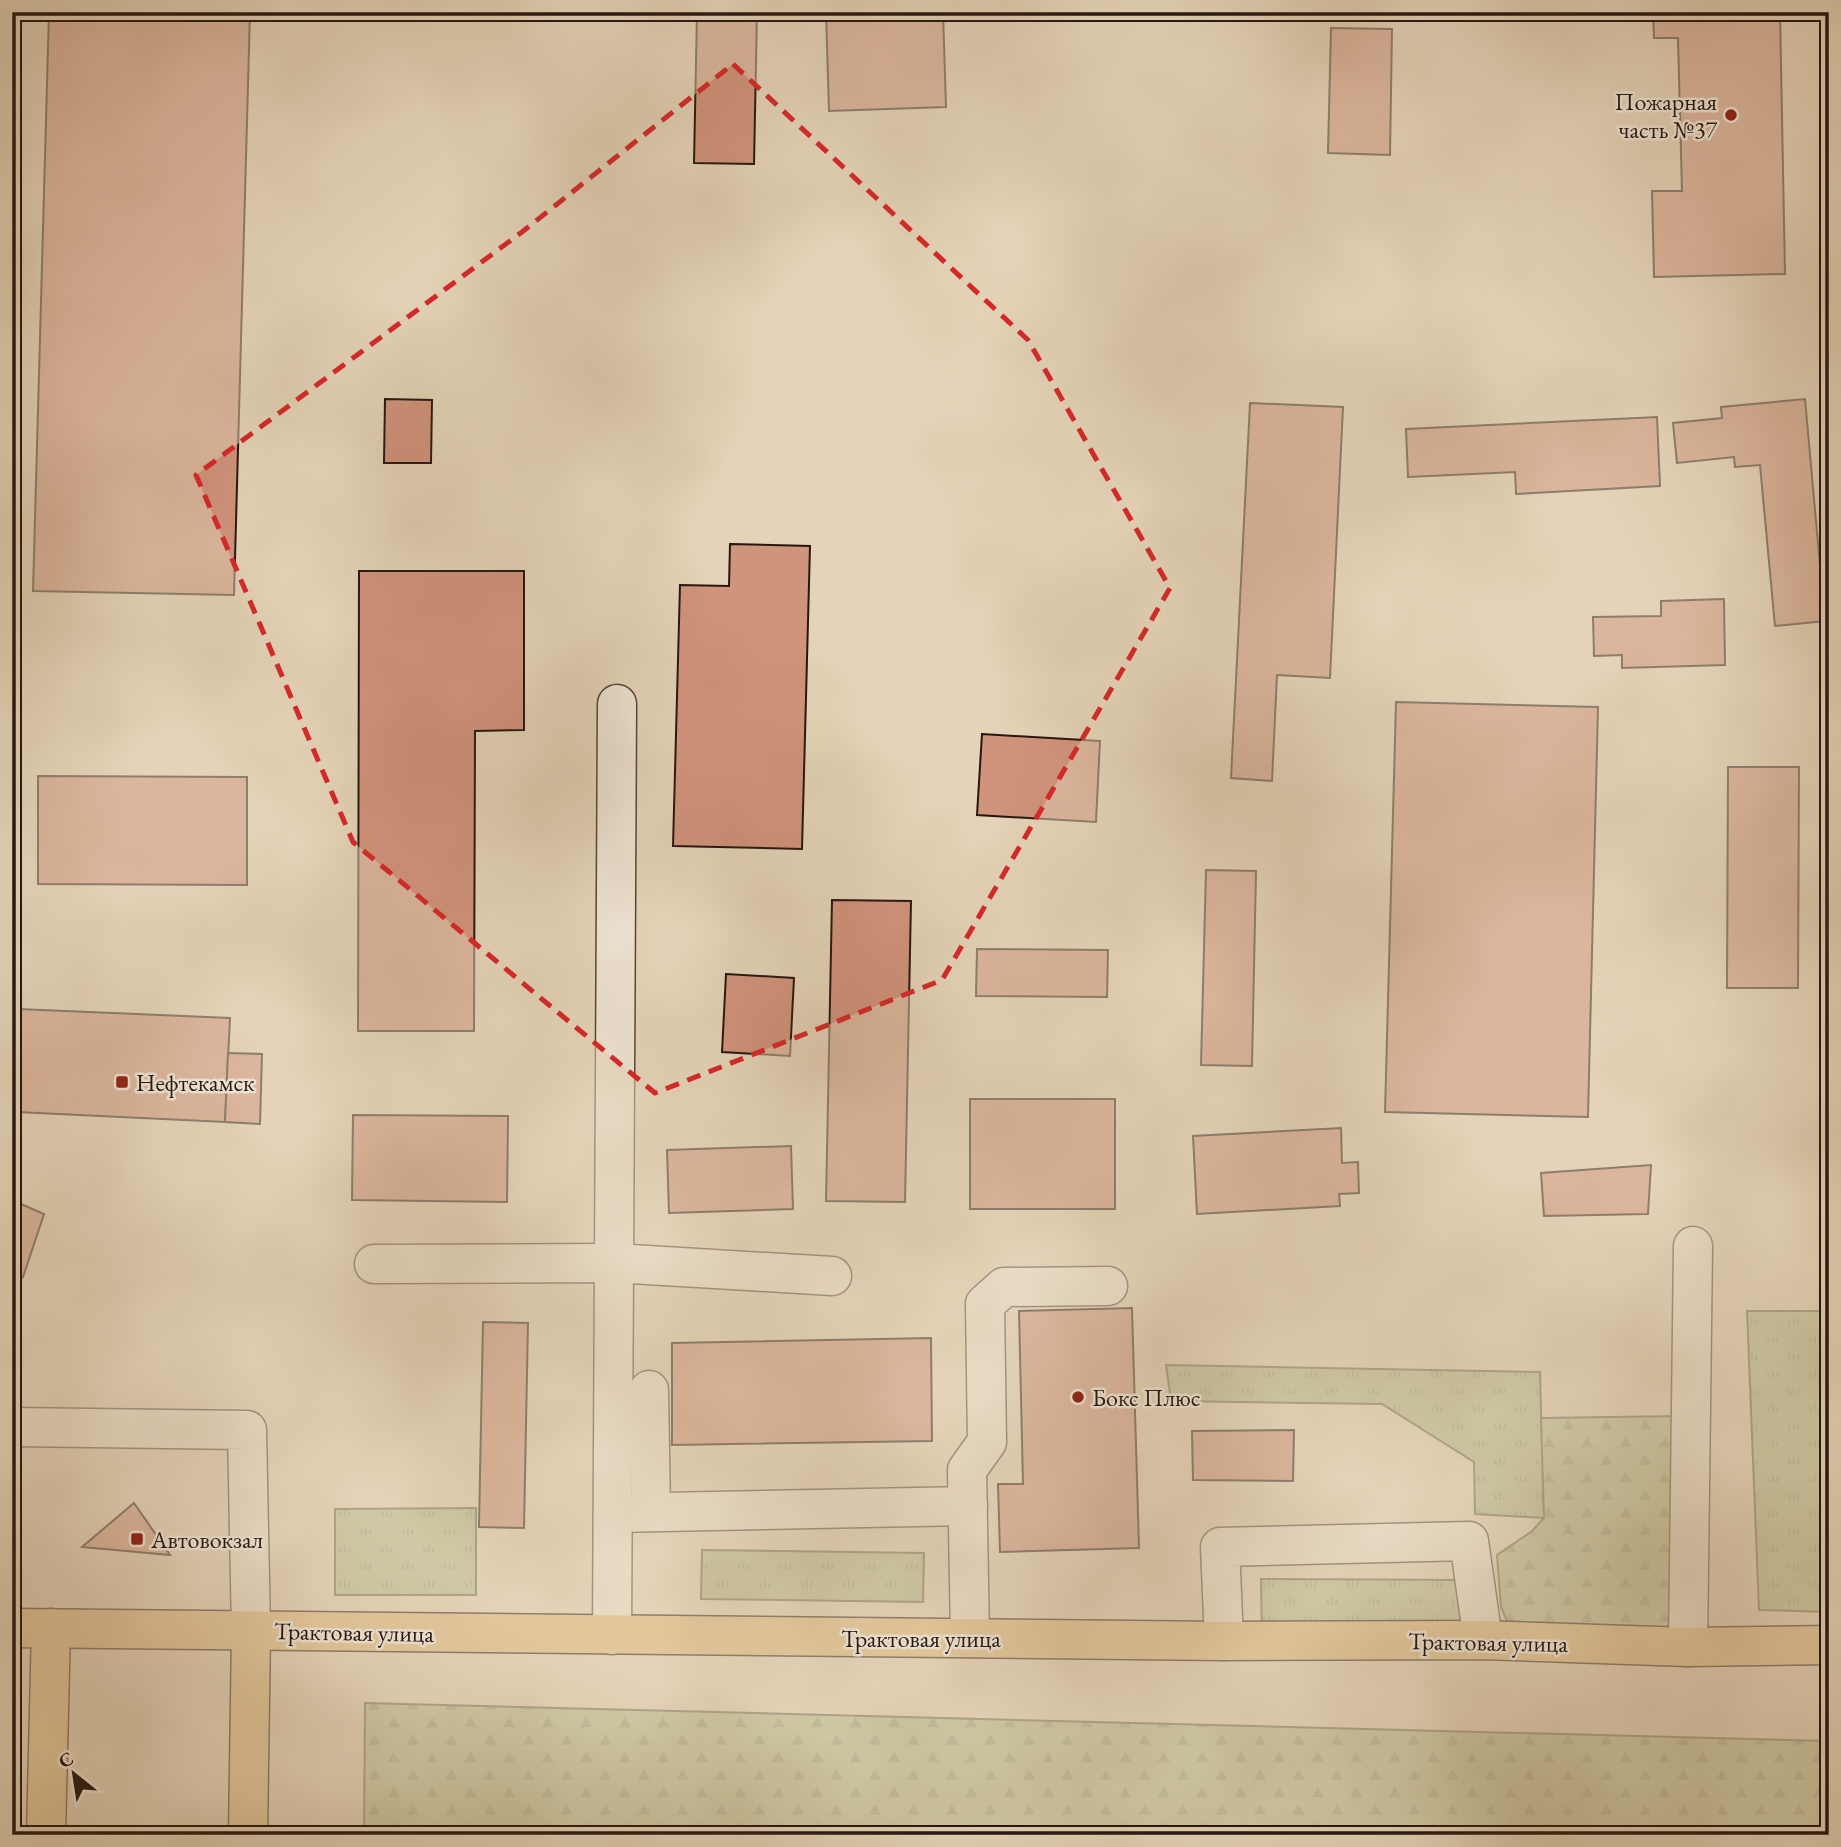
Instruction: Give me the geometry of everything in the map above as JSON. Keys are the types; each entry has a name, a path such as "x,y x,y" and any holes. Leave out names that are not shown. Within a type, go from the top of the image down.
{"main road":[{"name":"Трактовая улица","path":"12,1628 970,1638 1483,1640 1688,1647 1829,1645"},
{"path":"46,1835 51,1628"},
{"path":"248,1835 251,1631"}],"lane":[{"path":"612,1635 617,704"},
{"path":"1688,1647 1693,1246"},
{"path":"374,1264 614,1263 832,1276"},
{"path":"970,1638 967,1470 987,1442 985,1304 1004,1287 1108,1286"},
{"path":"649,1390 651,1512"},
{"path":"12,1427 247,1430 251,1631"},
{"path":"613,1513 968,1506"},
{"path":"1224,1640 1220,1547 1469,1541 1483,1640"}],"highlighted area":[{"path":"733,64 1028,340 1170,588 942,980 655,1093 353,842 196,475 522,232"}],"green space":[{"path":"1747,1311 1829,1311 1829,1612 1759,1610"},
{"path":"1166,1365 1540,1372 1544,1518 1475,1514 1474,1462 1382,1404 1171,1401"},
{"path":"1681,1416 1684,1608 1655,1654 1521,1654 1501,1607 1497,1555 1532,1531 1544,1518 1541,1418"},
{"path":"21,1492 17,1593 12,1598 12,1493"},
{"path":"476,1508 476,1595 335,1595 335,1509"},
{"path":"702,1550 924,1553 923,1602 701,1599"},
{"path":"1261,1579 1468,1580 1470,1645 1262,1645"},
{"path":"365,1703 1829,1741 1829,1835 364,1835"}],"building":[{"path":"49,12 250,12 234,595 33,591"},
{"path":"697,12 757,12 754,164 694,163"},
{"path":"826,12 943,12 946,107 829,111"},
{"name":"Пожарная часть №37","path":"1653,12 1780,12 1785,274 1654,277 1652,191 1682,191 1678,38 1654,38"},
{"path":"1331,28 1392,29 1390,155 1328,153"},
{"path":"385,399 432,400 431,463 384,463"},
{"path":"1805,399 1825,621 1775,626 1760,465 1735,467 1734,457 1677,463 1673,423 1722,418 1721,407"},
{"path":"1250,403 1343,407 1330,678 1277,675 1272,781 1231,778"},
{"path":"1657,417 1660,486 1516,494 1515,472 1408,477 1406,429"},
{"path":"730,544 810,546 802,849 673,846 680,585 729,586"},
{"path":"359,571 524,571 524,730 475,731 474,1031 358,1031"},
{"path":"1724,599 1725,665 1622,668 1622,655 1594,656 1593,617 1661,616 1661,601"},
{"path":"1396,702 1598,707 1588,1117 1385,1112"},
{"path":"982,734 1100,741 1096,822 977,815"},
{"path":"1728,767 1799,767 1798,988 1727,988"},
{"path":"38,776 247,777 247,885 38,884"},
{"path":"1206,870 1256,871 1252,1066 1201,1065"},
{"path":"832,900 911,901 905,1202 826,1201"},
{"path":"12,939 20,939 18,1009 12,1008"},
{"path":"977,949 1108,950 1107,997 976,996"},
{"path":"726,974 794,978 790,1056 722,1052"},
{"name":"Нефтекамск","path":"18,1009 230,1018 225,1122 17,1112"},
{"path":"228,1053 262,1054 260,1124 225,1122"},
{"path":"970,1099 1115,1099 1115,1209 970,1209"},
{"path":"353,1115 508,1116 507,1202 352,1200"},
{"path":"1341,1128 1342,1163 1358,1162 1359,1193 1339,1194 1340,1206 1197,1214 1193,1136"},
{"path":"791,1146 793,1209 669,1213 667,1150"},
{"path":"1651,1165 1648,1214 1544,1216 1541,1173"},
{"path":"21,1204 44,1214 23,1277 12,1286 12,1227"},
{"name":"Бокс Плюс","path":"1132,1308 1139,1548 1000,1552 998,1484 1023,1484 1019,1311"},
{"path":"483,1322 528,1323 524,1528 479,1527"},
{"path":"931,1338 932,1441 672,1445 672,1343"},
{"path":"1294,1430 1293,1481 1193,1480 1192,1431"},
{"path":"134,1503 170,1555 82,1547"}],"place":[{"name":"Пожарная часть №37","path":"1731,115"},
{"name":"Нефтекамск","path":"122,1082"},
{"name":"Бокс Плюс","path":"1078,1397"},
{"name":"Автовокзал","path":"137,1539"}]}
